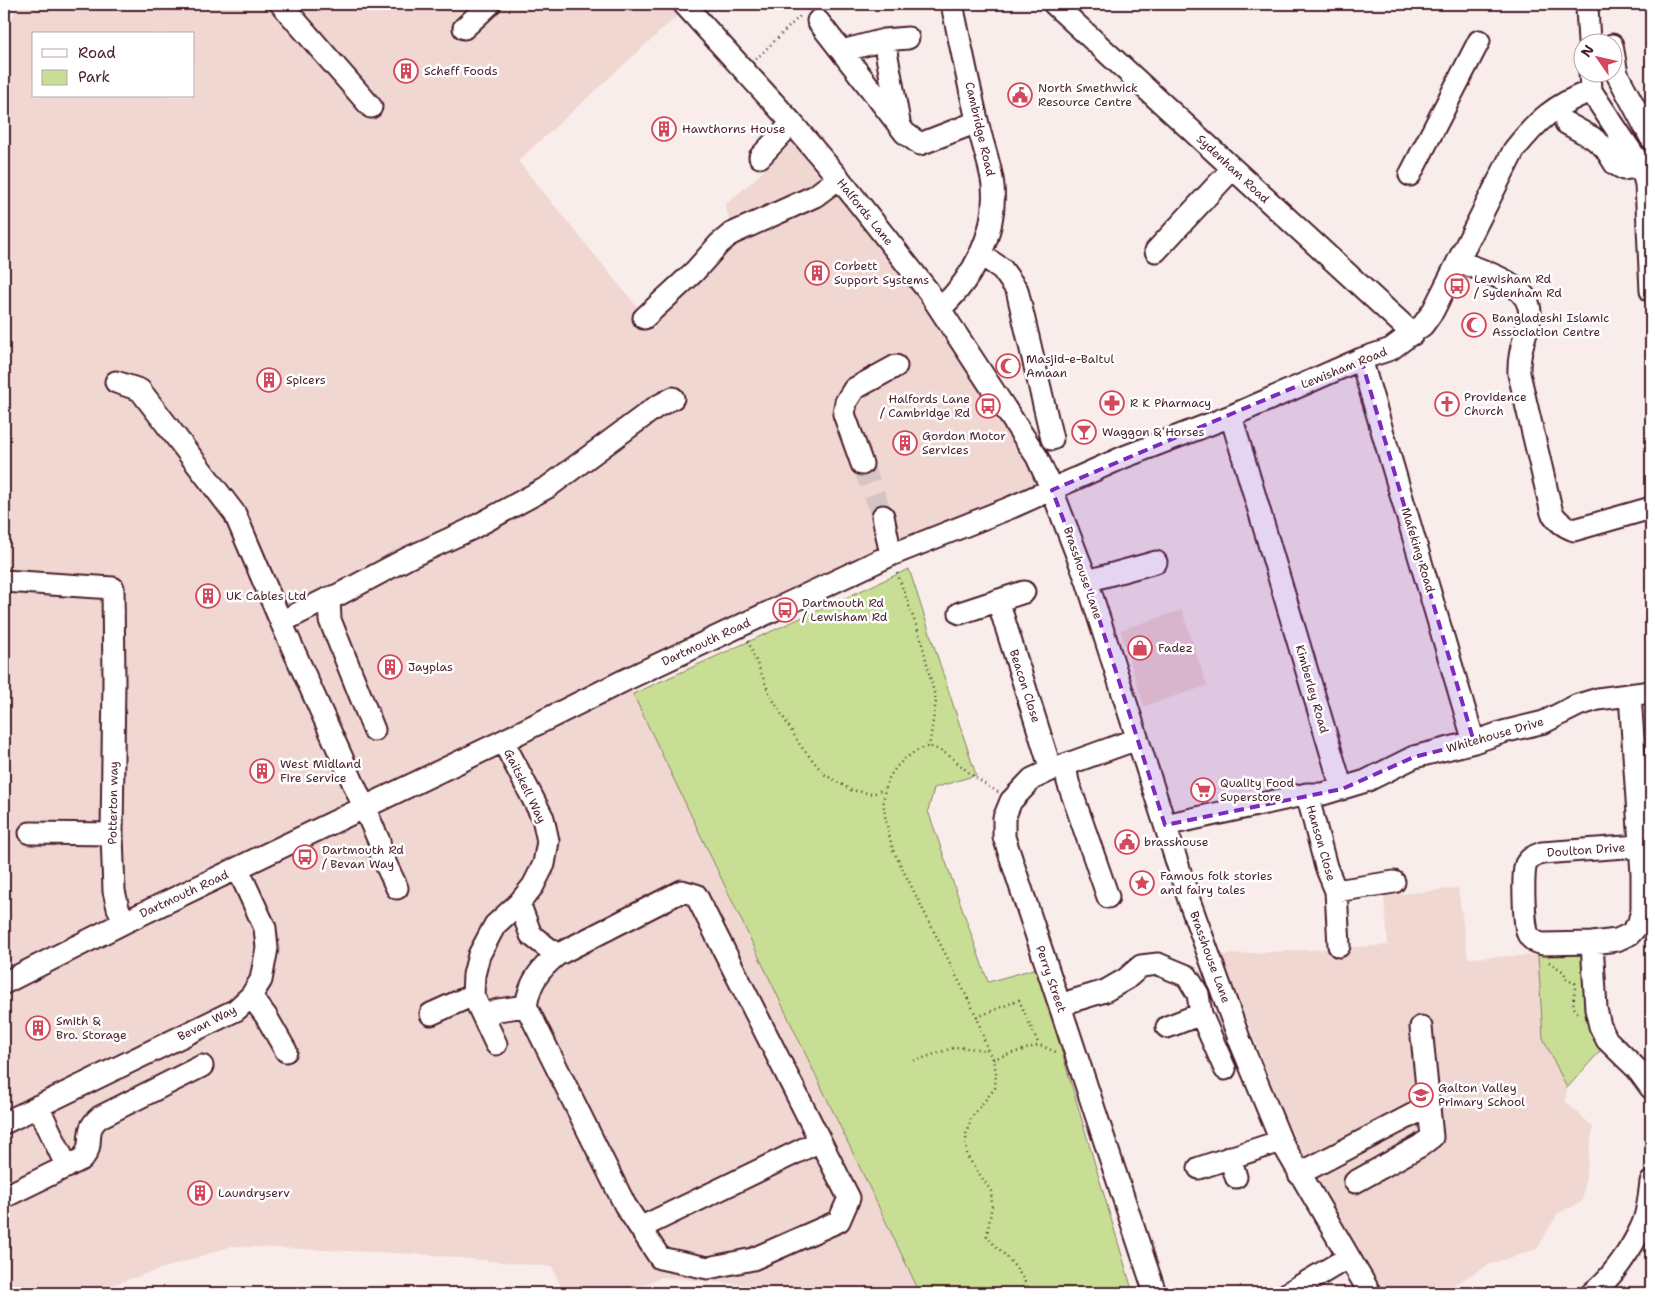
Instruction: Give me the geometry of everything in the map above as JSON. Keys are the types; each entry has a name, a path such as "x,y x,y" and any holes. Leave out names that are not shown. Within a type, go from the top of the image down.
{"street":[{"path":"280,4 371,107"},
{"path":"464,28 490,4"},
{"name":"Halfords Lane","path":"684,4 839,178 941,308 1032,449 1052,490"},
{"name":"Cambridge Road","path":"941,308 966,280 988,240 992,220 993,186 977,122 952,4"},
{"name":"Sydenham Road","path":"1054,4 1412,334"},
{"path":"1585,5 1589,32"},
{"path":"812,16 842,50 905,134 920,144 977,122"},
{"path":"842,50 884,40 908,38"},
{"path":"884,40 900,127"},
{"path":"1410,174 1479,41"},
{"path":"1591,82 1646,165 1651,291"},
{"name":"Lewisham Road","path":"1052,490 1124,457 1231,416 1361,359 1391,349 1424,325 1433,311 1514,150 1531,128 1546,114 1572,98 1591,82"},
{"path":"1621,82 1651,138"},
{"path":"760,157 792,123"},
{"path":"1566,123 1593,138 1605,148 1615,164 1624,168 1646,165"},
{"path":"1156,250 1232,169"},
{"path":"644,318 694,272 719,244 731,234 815,196 839,178"},
{"path":"980,254 1002,270 1017,290 1034,401 1052,439"},
{"name":"Cambridge Road","path":"928,291 952,278 980,254"},
{"path":"1458,261 1505,280 1518,287 1526,296 1530,308 1530,320 1520,349 1518,361 1519,374 1552,513 1557,521 1574,530 1651,508"},
{"name":"Mafeking Road","path":"1361,359 1474,742"},
{"path":"862,464 844,414 846,402 854,389 896,366"},
{"path":"116,382 140,390 235,514 379,841 381,854 397,888"},
{"path":"281,622 338,595 408,558 469,530 548,487 656,407 673,398"},
{"name":"Kimberley Road","path":"1231,416 1342,789"},
{"name":"Dartmouth Road","path":"4,983 625,680 892,555 1052,490"},
{"name":"Brasshouse Lane","path":"1052,490 1087,581 1190,903 1240,1041 1281,1141 1370,1293"},
{"path":"882,516 892,555"},
{"path":"1087,581 1156,562"},
{"name":"Potterton way","path":"4,581 113,588 112,834 114,891 118,908 126,922"},
{"path":"960,612 1024,592"},
{"path":"329,598 330,620 374,730"},
{"name":"Beacon Close","path":"998,601 1058,767 1068,782 1108,896"},
{"name":"Whitehouse Drive","path":"1342,789 1366,782 1414,757 1544,722 1578,705 1598,699 1651,692"},
{"name":"Doulton Drive","path":"1630,695 1639,846 1646,873 1642,911 1645,928 1617,940 1592,943 1543,944 1536,942 1528,935 1524,876 1526,864 1533,857 1542,853 1639,846"},
{"name":"Perry Street","path":"1137,739 1058,767 1032,779 1011,801 1004,818 1004,837 1155,1293"},
{"name":"Gaitskell Way","path":"473,995 474,975 479,955 495,925 519,903 533,886 544,864 548,841 543,818 503,741"},
{"path":"1165,825 1307,794 1323,794 1342,789"},
{"name":"Hanson Close","path":"1307,794 1326,867 1336,891 1339,946"},
{"path":"30,833 112,834"},
{"name":"Bevan Way","path":"4,1123 236,1010 251,996 261,980 268,948 265,928 238,869"},
{"name":"Hanson Close","path":"1336,891 1394,882"},
{"path":"682,891 696,895 849,1198 839,1221 753,1259 708,1268 660,1258 624,1205 526,1006 535,978 542,967 557,955 682,891"},
{"path":"519,903 531,935 557,955"},
{"path":"1592,943 1597,1014 1607,1040 1637,1069 1651,1088"},
{"path":"1061,1008 1072,1001 1105,991 1126,979 1141,966 1158,964 1187,976 1198,994 1201,1014 1225,1069"},
{"path":"431,1014 473,995 496,1044"},
{"path":"251,996 266,1016 286,1051"},
{"path":"483,1015 498,1010 526,1006"},
{"path":"1167,1026 1201,1014"},
{"path":"1355,1182 1420,1146 1432,1137 1420,1027"},
{"path":"4,1197 64,1160 82,1159 88,1152 89,1132 92,1123 100,1117 202,1066"},
{"path":"38,1106 64,1160"},
{"path":"1299,1174 1429,1106"},
{"path":"1199,1168 1233,1167 1281,1141"},
{"path":"640,1228 820,1142"},
{"path":"1592,1293 1611,1276 1642,1228 1648,1206 1651,1182"},
{"path":"1288,1293 1349,1257"}],"path":[{"path":"744,70 812,16"},
{"path":"892,555 921,639 936,701 929,747"},
{"path":"742,626 770,695 800,745 824,774 852,790 873,794 884,790"},
{"path":"1011,801 972,775 944,753 929,747 916,750 898,764 889,775 884,790 886,822 893,850 977,1017 993,1059 996,1072 995,1088 971,1118 966,1135 967,1156 991,1191 992,1205 987,1236 1018,1270 1030,1293"},
{"path":"1543,944 1543,958 1564,972 1567,980 1575,983 1572,1003 1574,1010 1579,1014 1597,1014"},
{"path":"977,1017 1019,1000 1039,1045"},
{"path":"993,1059 1039,1045 1078,1061"},
{"path":"914,1061 956,1047 988,1050"}],"highlighted area":[{"path":"1361,359 1474,742 1414,757 1342,789 1165,825 1087,581 1052,490"}],"shaded area":[{"path":"19,4 684,4 687,7 518,161 638,308 691,260 713,231 730,222 725,205 801,134 846,187 1052,490 625,680 920,1293 811,1293 810,1291 662,1277 625,1293 564,1293 552,1267 419,1254 232,1246 118,1283 98,1293 4,1293 4,33"},
{"path":"1182,610 1207,686 1144,706 1120,630"},
{"name":"Galton Valley Primary School","path":"1458,888 1468,958 1538,955 1543,1038 1567,1088 1565,1101 1593,1127 1582,1202 1558,1213 1537,1249 1490,1264 1439,1293 1382,1293 1289,1127 1221,955 1388,945 1384,896"}],"green space":[{"path":"909,569 976,775 934,788 928,811 988,982 1037,968 1133,1293 920,1293 633,694"},
{"path":"1581,953 1588,1026 1601,1050 1567,1088 1543,1038 1538,955"}],"tunnel":[{"path":"862,464 883,516"}],"place":[{"name":"Scheff Foods","path":"406,71"},
{"name":"North Smethwick Resource Centre","path":"1020,95"},
{"name":"Hawthorns House","path":"664,129"},
{"name":"Corbett Support Systems","path":"817,273"},
{"name":"Lewisham Rd / Sydenham Rd","path":"1457,286"},
{"name":"Bangladeshi Islamic Association Centre","path":"1474,325"},
{"name":"Masjid-e-Baitul Amaan","path":"1008,366"},
{"name":"Spicers","path":"269,380"},
{"name":"R K Pharmacy","path":"1112,403"},
{"name":"Providence Church","path":"1447,404"},
{"name":"Halfords Lane / Cambridge Rd","path":"988,406"},
{"name":"Waggon & Horses","path":"1084,432"},
{"name":"Gordon Motor Services","path":"905,443"},
{"name":"UK Cables Ltd","path":"208,596"},
{"name":"Dartmouth Rd / Lewisham Rd","path":"785,610"},
{"name":"Fadez","path":"1140,648"},
{"name":"Jayplas","path":"390,667"},
{"name":"West Midland Fire Service","path":"262,771"},
{"name":"Quality Food Superstore","path":"1203,790"},
{"name":"brasshouse","path":"1127,842"},
{"name":"Dartmouth Rd / Bevan Way","path":"305,857"},
{"name":"Famous folk stories and fairy tales","path":"1142,883"},
{"name":"Smith & Bro. Storage","path":"38,1028"},
{"name":"Galton Valley Primary School","path":"1421,1095"},
{"name":"Laundryserv","path":"200,1193"}]}
